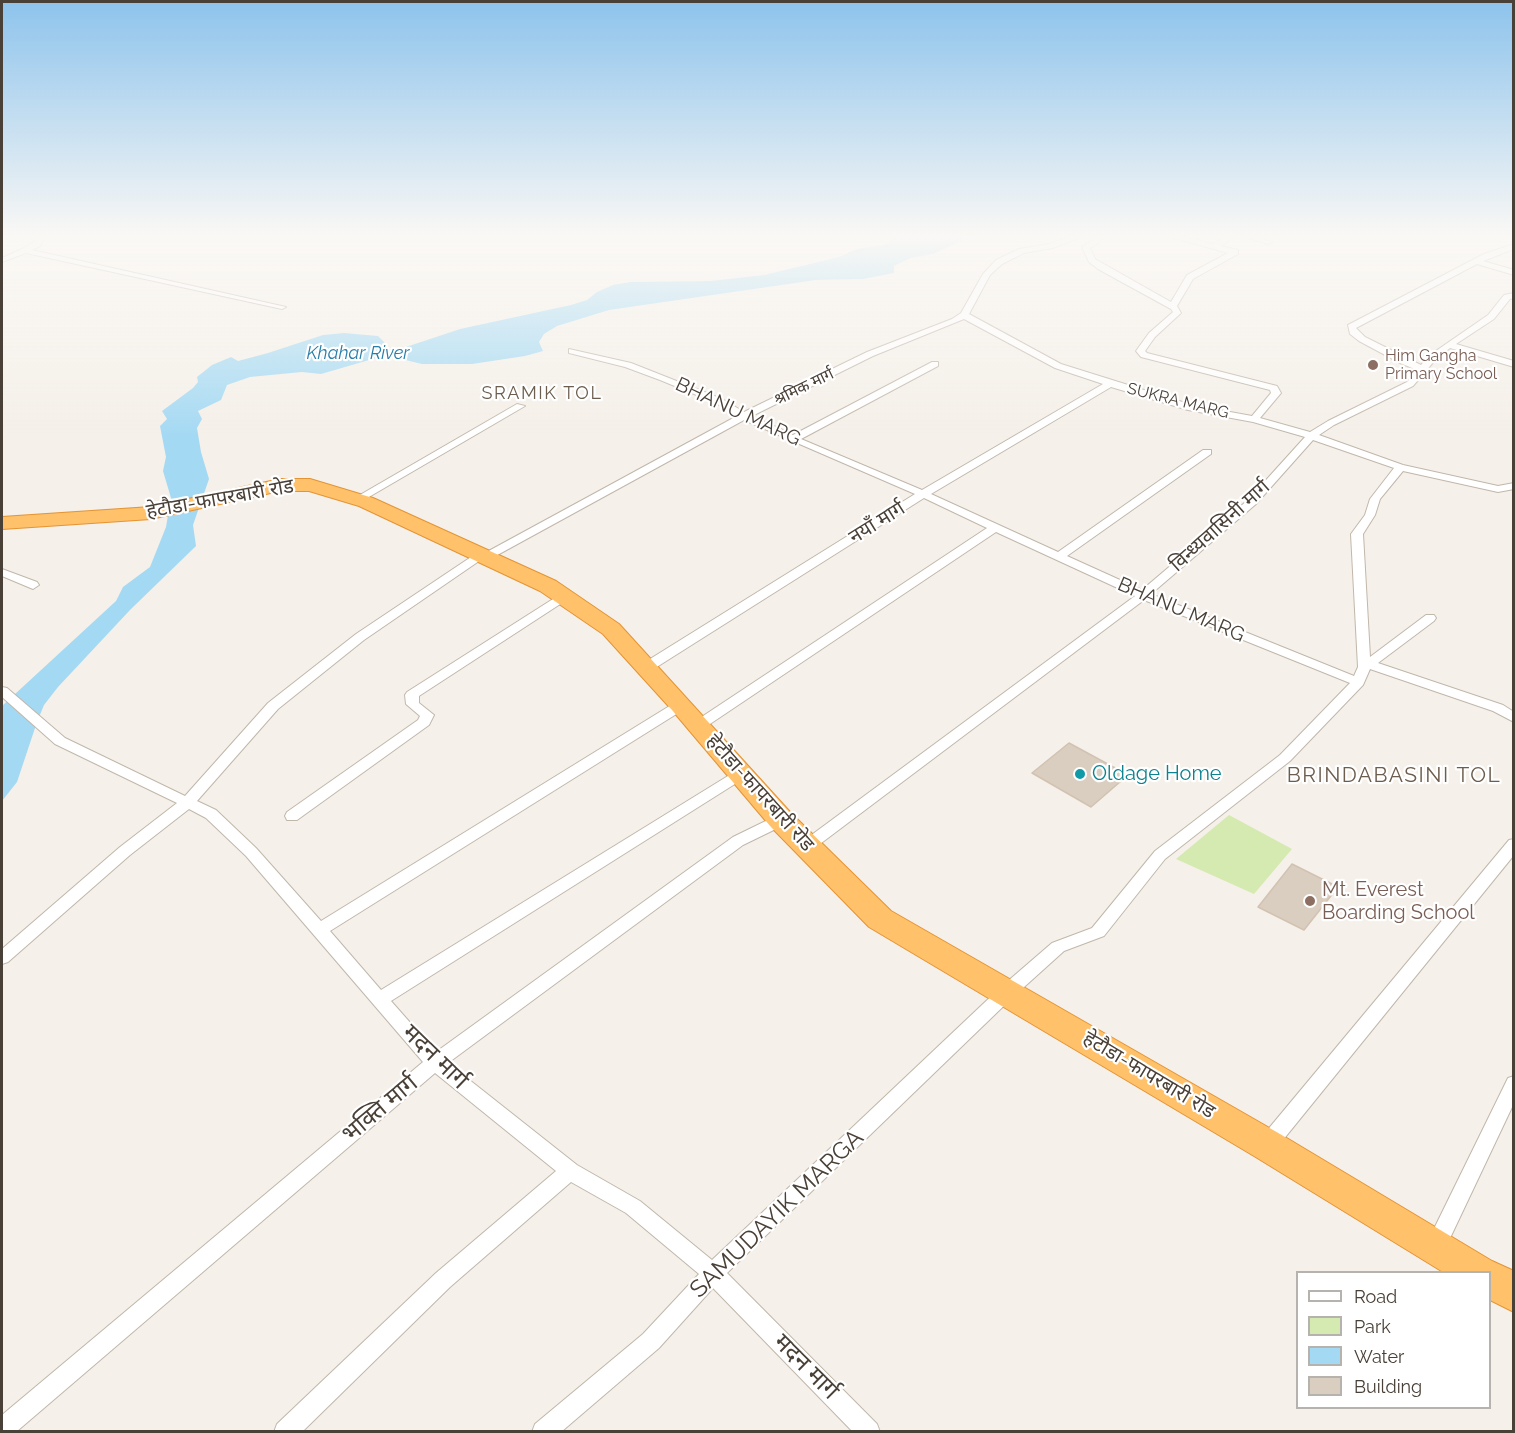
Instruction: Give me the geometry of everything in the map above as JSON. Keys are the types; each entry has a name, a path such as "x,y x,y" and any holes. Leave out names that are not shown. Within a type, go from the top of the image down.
{"highway":[{"name":"हेटौडा-फापरबारी रोड","path":"2,523 151,513 297,484 331,490 358,499 548,586 611,629 690,715 781,820 880,919 1268,1145 1435,1249 1475,1271"},
{"path":"1491,1281 1514,1293"}],"street":[{"path":"263,303 282,307"},
{"path":"964,315 971,303"},
{"path":"1169,303 1173,305 1177,313 1152,335 1140,351 1144,355 1274,388 1276,393 1254,419"},
{"path":"1398,303 1351,327 1353,332 1362,339 1403,361 1424,369"},
{"name":"विन्ध्यवासिनी मार्ग","path":"807,846 1143,595 1252,502 1311,436 1331,423 1410,384 1433,357 1491,318 1503,303"},
{"name":"SUKRA MARG","path":"964,315 1058,366 1110,384 1191,408 1254,419 1400,467 1498,489 1514,486"},
{"name":"श्रमिक मार्ग","path":"2,958 116,858 188,801 273,706 360,638 483,556 744,416 870,354 955,321 964,315"},
{"path":"1449,345 1514,364"},
{"name":"BHANU MARG","path":"572,351 628,365 719,401 744,416 793,439 923,494 1143,595 1358,682"},
{"path":"793,439 934,364"},
{"name":"नयाँ मार्ग","path":"646,667 923,494 1110,384"},
{"path":"358,499 520,406"},
{"path":"1059,556 1207,452"},
{"path":"1366,665 1357,534 1370,515 1376,499 1400,467"},
{"path":"319,930 690,715 996,527"},
{"path":"2,572 33,585"},
{"path":"292,816 424,722 427,714 413,704 412,695 564,596"},
{"path":"1007,992 1058,947 1098,932 1160,855 1285,758 1358,682 1366,665 1430,618"},
{"path":"1366,665 1497,708 1514,718"},
{"name":"मदन मार्ग","path":"2,691 60,741 211,813 251,852 435,1063 570,1171 633,1207 713,1273 869,1431"},
{"path":"380,999 741,774"},
{"name":"भक्ति मार्ग","path":"2,1429 435,1063 738,842 781,820"},
{"path":"1268,1145 1514,844"},
{"name":"SAMUDAYIK MARGA","path":"543,1431 651,1341 713,1273 1007,992"},
{"path":"1435,1249 1514,1083"},
{"path":"285,1431 443,1280 570,1171"}],"green space":[{"path":"1229,815 1292,849 1254,894 1176,859"}],"water":[{"name":"Khahar River","path":"578,303 658,303 609,310 557,326 544,334 539,342 543,351 525,356 472,364 422,364 393,357 376,358 321,374 302,372 250,377 227,385 221,400 198,411 202,419 197,428 209,479 193,525 196,546 130,610 44,705 17,782 2,801 2,706 116,601 123,587 150,567 166,527 171,498 163,471 166,457 160,426 167,419 162,411 193,388 198,382 197,377 212,365 231,357 238,361 323,335 344,333 378,336 386,344 382,350 403,348 460,329"}],"building":[{"name":"Oldage Home","path":"1069,743 1128,775 1091,807 1032,773"},
{"name":"Mt. Everest Boarding School","path":"1292,864 1338,887 1304,930 1258,907"}],"place":[{"name":"Him Gangha Primary School","path":"1373,365"},
{"name":"Oldage Home","path":"1080,774"},
{"name":"Mt. Everest Boarding School","path":"1310,901"}],"district":[{"name":"SRAMIK TOL","path":"542,394"},
{"name":"BRINDABASINI TOL","path":"1394,776"}]}
